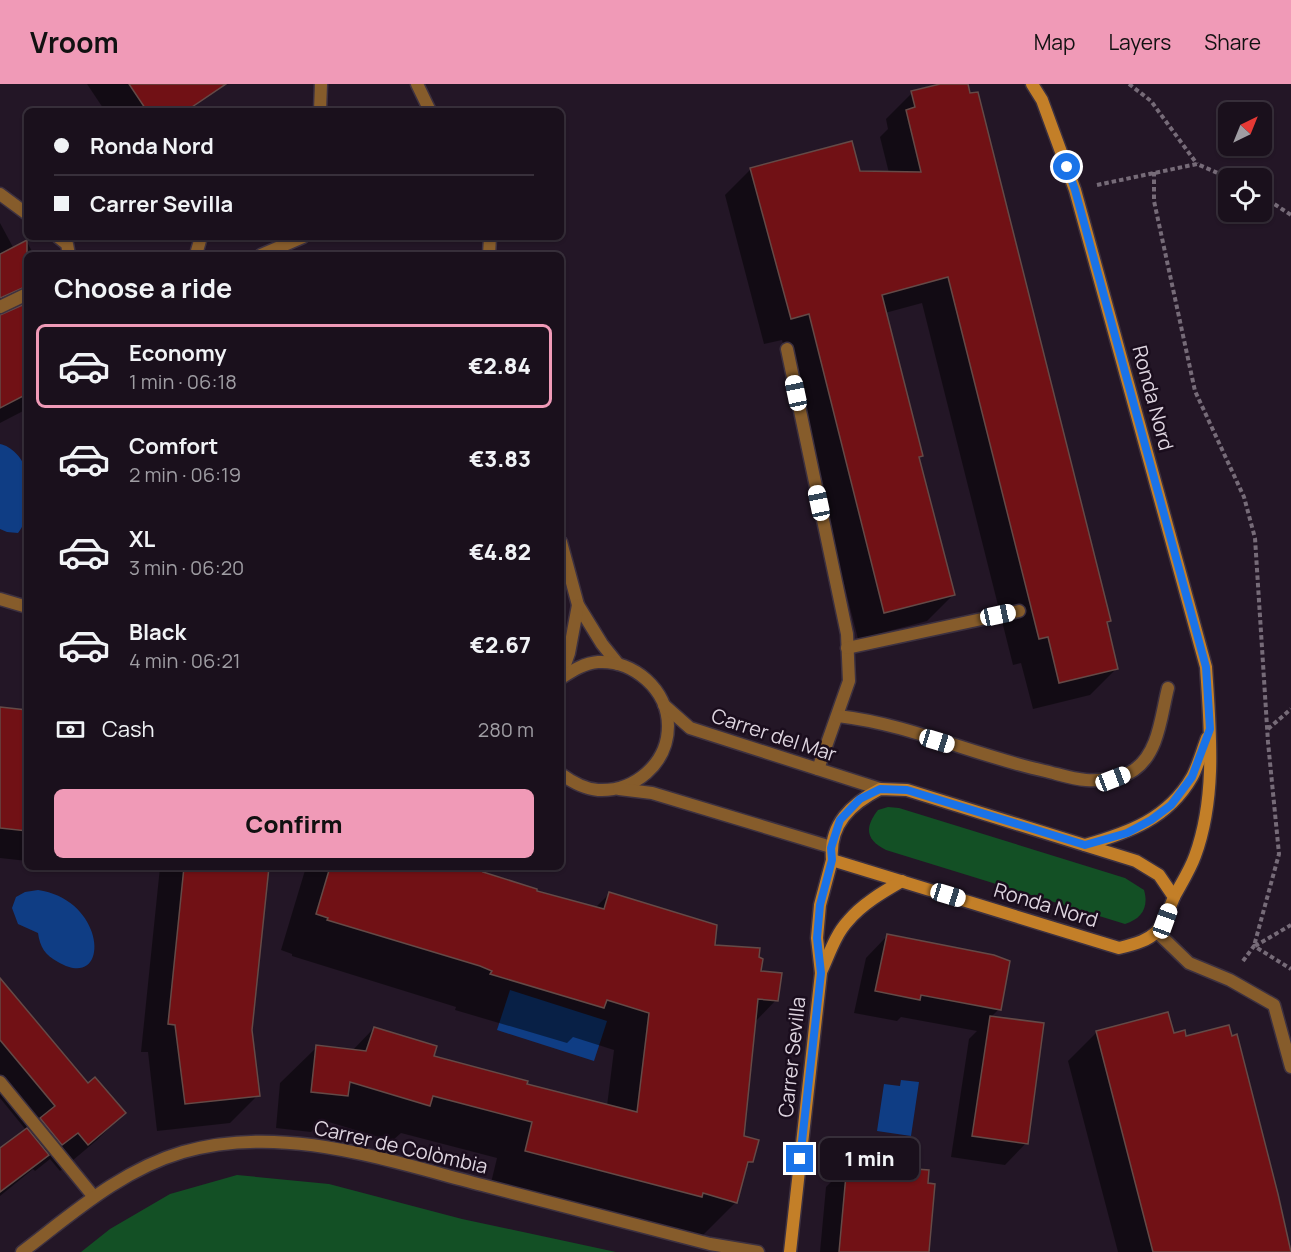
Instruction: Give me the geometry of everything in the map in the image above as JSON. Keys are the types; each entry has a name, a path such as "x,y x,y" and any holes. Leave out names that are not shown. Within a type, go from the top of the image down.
{"main road":[{"name":"Ronda Nord","path":"832,854 902,881 1119,948 1139,943 1158,933 1195,857 1204,823 1209,789 1210,729 1206,667 1075,190 1042,100 1032,84"},
{"name":"Ronda Nord","path":"1085,845 1127,833 1151,820 1171,805 1192,777 1210,729"},
{"path":"832,854 840,820 860,799 880,789 907,790 1136,861 1159,875 1174,897"},
{"name":"Carrer Sevilla","path":"790,1252 821,973 817,938 820,905 832,854"},
{"name":"Carrer Sevilla","path":"821,973 835,941 848,921 874,898 902,881"}],"street":[{"path":"320,108 321,84"},
{"path":"417,84 429,108"},
{"path":"0,194 24,212"},
{"path":"268,252 296,240"},
{"path":"0,308 24,296"},
{"path":"787,349 847,634 849,681 818,769"},
{"path":"564,553 578,605 602,644 618,664"},
{"path":"0,598 24,606"},
{"path":"564,668 578,605"},
{"path":"847,648 1019,611"},
{"path":"564,675 577,668 597,662 618,664"},
{"name":"Carrer del Mar","path":"618,664 637,672 654,686 664,705 690,728 880,789"},
{"path":"838,716 894,728 1023,766 1085,780 1113,779 1133,771 1147,758 1157,735 1168,688"},
{"path":"618,789 638,781 654,766 659,757 664,747 668,726 664,705"},
{"path":"564,776 576,784 597,790 618,789 652,793 832,854"},
{"path":"1158,933 1189,963 1230,980 1274,1005 1291,1067"},
{"path":"0,1082 94,1197"},
{"name":"Carrer de Colòmbia","path":"22,1252 94,1197 125,1177 153,1163 183,1152 244,1142 292,1143 359,1153 710,1244 758,1252"}],"path":[{"path":"1129,84 1151,101 1197,164 1218,173"},
{"path":"1075,190 1197,164"},
{"path":"1154,172 1154,201 1195,391 1244,497 1255,538 1279,854 1254,946 1230,980"},
{"path":"1272,202 1291,214"},
{"path":"1268,729 1291,709"},
{"path":"1254,946 1291,924"},
{"path":"1254,946 1291,969"}],"green space":[{"path":"888,807 899,808 1125,878 1144,890 1146,902 1143,912 1136,919 1125,924 886,850 874,842 869,828 878,810"},
{"path":"237,1175 329,1184 462,1219 616,1252 81,1252 110,1229 170,1194"}],"water":[{"path":"0,444 16,453 24,466 24,519 18,533 0,529"},
{"path":"38,890 61,897 78,910 89,925 94,941 93,955 87,965 75,968 58,962 46,953 38,933 18,924 12,908 16,897 25,892"},
{"path":"510,990 607,1021 594,1061 497,1030"},
{"path":"901,1080 919,1082 911,1136 877,1131 884,1084 900,1086"}],"building":[{"path":"129,84 226,84 190,108 145,108"},
{"path":"940,84 968,84 970,93 978,92 1111,621 1107,622 1118,669 1059,683 1048,637 1039,639 948,277 882,295 923,456 919,457 955,595 884,613 809,314 791,319 750,168 852,141 860,171 921,172 906,110 915,107 911,91"},
{"path":"27,240 27,252 24,252 24,287 0,298 0,254"},
{"path":"24,304 24,396 0,408 0,315"},
{"path":"0,707 24,710 24,831 0,828"},
{"path":"184,870 269,870 252,1030 260,1096 185,1104 175,1025 168,1024"},
{"path":"329,870 484,870 483,872 537,889 537,891 604,909 609,892 717,925 715,945 760,948 759,957 763,959 761,971 782,973 778,1001 758,999 744,1136 759,1140 753,1162 748,1162 737,1203 703,1193 702,1197 525,1151 532,1122 433,1096 430,1106 350,1082 348,1096 311,1092 316,1045 366,1051 374,1027 437,1046 434,1056 528,1081 527,1084 637,1112 649,1013 607,1000 604,1008 490,974 492,971 480,966 327,920 328,918 316,914"},
{"path":"887,934 994,955 1010,961 1001,1010 921,995 920,1000 875,991"},
{"path":"0,978 88,1083 95,1077 126,1113 88,1145 78,1133 62,1145 40,1118 55,1106 0,1040"},
{"path":"1168,1012 1174,1033 1185,1030 1186,1036 1229,1025 1232,1036 1237,1034 1291,1252 1153,1252 1096,1031"},
{"path":"990,1016 1044,1023 1028,1144 972,1136"},
{"path":"27,1128 49,1155 0,1192 0,1148"},
{"path":"847,1164 929,1170 928,1183 935,1184 929,1252 839,1252"}],"route":[{"path":"800,1159 821,973 817,938 820,905 832,860 831,848 840,820 860,799 880,789 907,790 1085,845 1127,833 1151,820 1171,805 1192,777 1210,729 1206,667 1067,167"}]}
